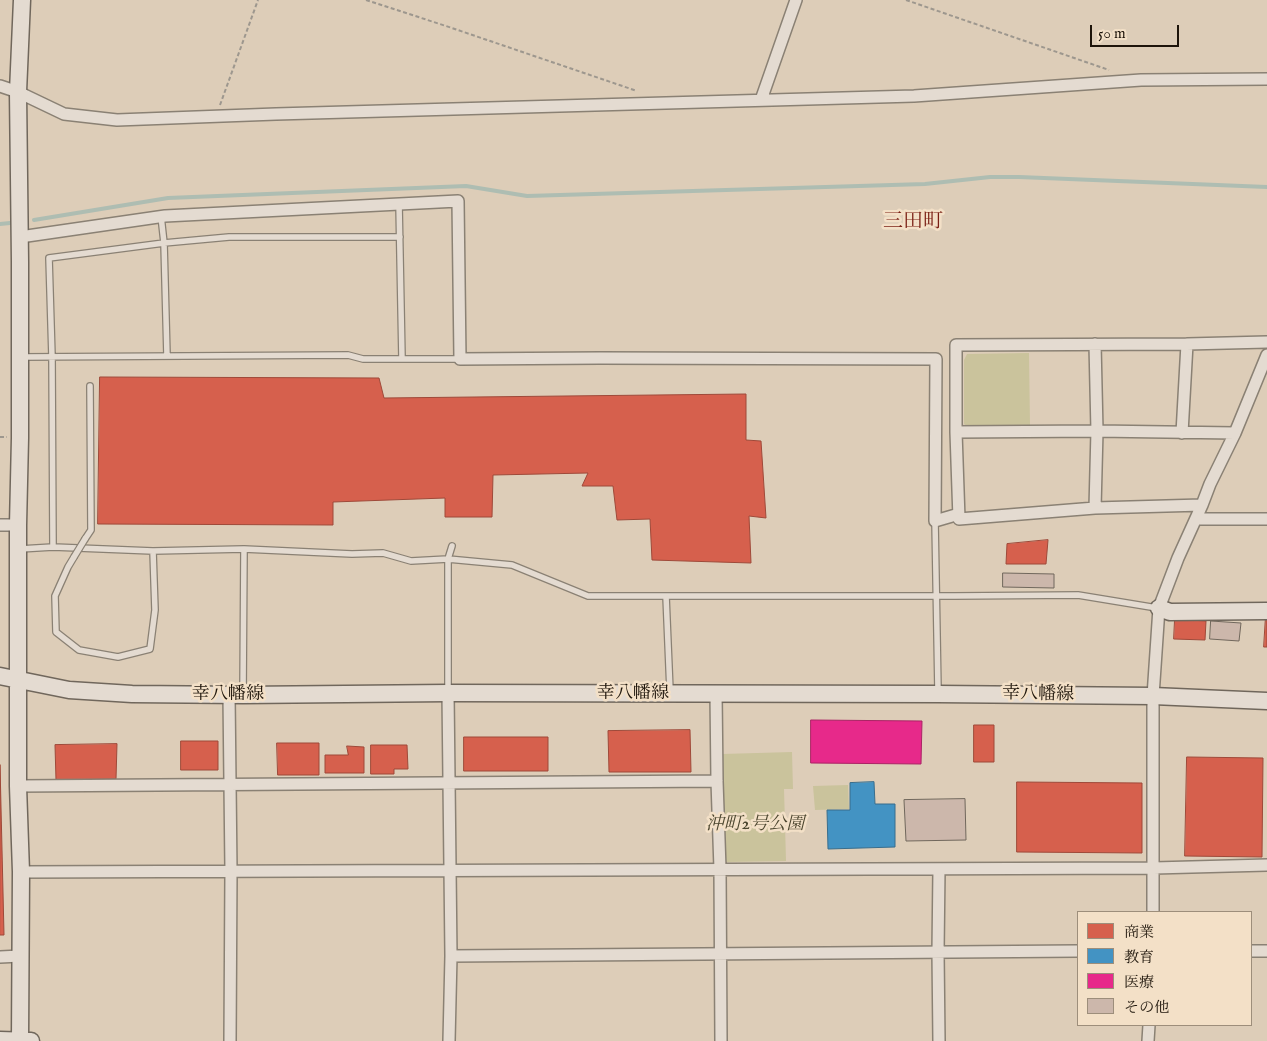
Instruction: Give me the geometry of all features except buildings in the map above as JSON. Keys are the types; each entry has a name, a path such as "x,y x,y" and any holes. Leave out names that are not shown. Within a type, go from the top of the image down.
{"street":[{"path":"0,1040 23,1041 18,786 20,237 18,92 22,0"},
{"path":"761,100 796,0"},
{"path":"0,86 18,92 64,114 117,120 914,96 1141,80 1267,79"},
{"path":"20,237 162,216 458,202 460,359 936,360 935,521 959,514"},
{"path":"1202,504 1095,508 959,519 956,345 1267,342"},
{"path":"1095,344 1097,431 1095,508"},
{"path":"1182,433 1187,344"},
{"path":"1153,911 1153,696 1159,608 1178,558 1210,484 1235,433 1267,355"},
{"path":"956,432 1097,431 1235,433"},
{"path":"1196,518 1267,519"},
{"path":"0,525 18,525"},
{"path":"1159,608 1170,612 1267,611"},
{"name":"幸八幡線","path":"0,676 69,690 132,694 938,694 1153,696 1267,702"},
{"path":"448,693 449,1041"},
{"path":"716,694 721,1041"},
{"path":"230,1041 230,784 236,695"},
{"path":"18,786 717,781"},
{"path":"21,872 449,872 1154,868 1267,865"},
{"path":"939,869 939,1041"},
{"path":"1252,951 1267,951"},
{"path":"450,956 1077,952"},
{"path":"0,957 20,956"},
{"path":"1148,1041 1149,1026"}],"lane":[{"path":"399,204 402,359"},
{"path":"162,216 167,356"},
{"path":"52,546 52,357 49,258 164,243 230,237 400,237"},
{"path":"20,357 348,355 363,359 460,359"},
{"path":"90,386 91,530 68,566 55,596 56,632 80,650 118,657 150,650 155,610 153,551"},
{"path":"935,521 938,694"},
{"path":"18,549 52,546 153,551 244,549 352,554 383,553 411,561 448,560 512,566 588,596 1078,595 1159,608"},
{"path":"448,693 448,560 452,546"},
{"path":"236,695 244,549"},
{"path":"666,596 670,694"}],"path":[{"path":"216,116 258,0"},
{"path":"366,0 642,93"},
{"path":"906,0 1113,71"}],"green space":[{"path":"1029,353 1030,425 969,427 964,424 964,360 967,354"},
{"name":"沖町2号公園","path":"792,752 793,789 784,789 786,861 725,862 722,754"},
{"path":"848,785 849,809 815,810 813,786"}],"waterway":[{"path":"34,220 168,198 466,186 527,196 925,184 990,177 1267,187"},
{"path":"0,224 10,223"}],"district":[{"name":"三田町","path":"913,223"}]}
